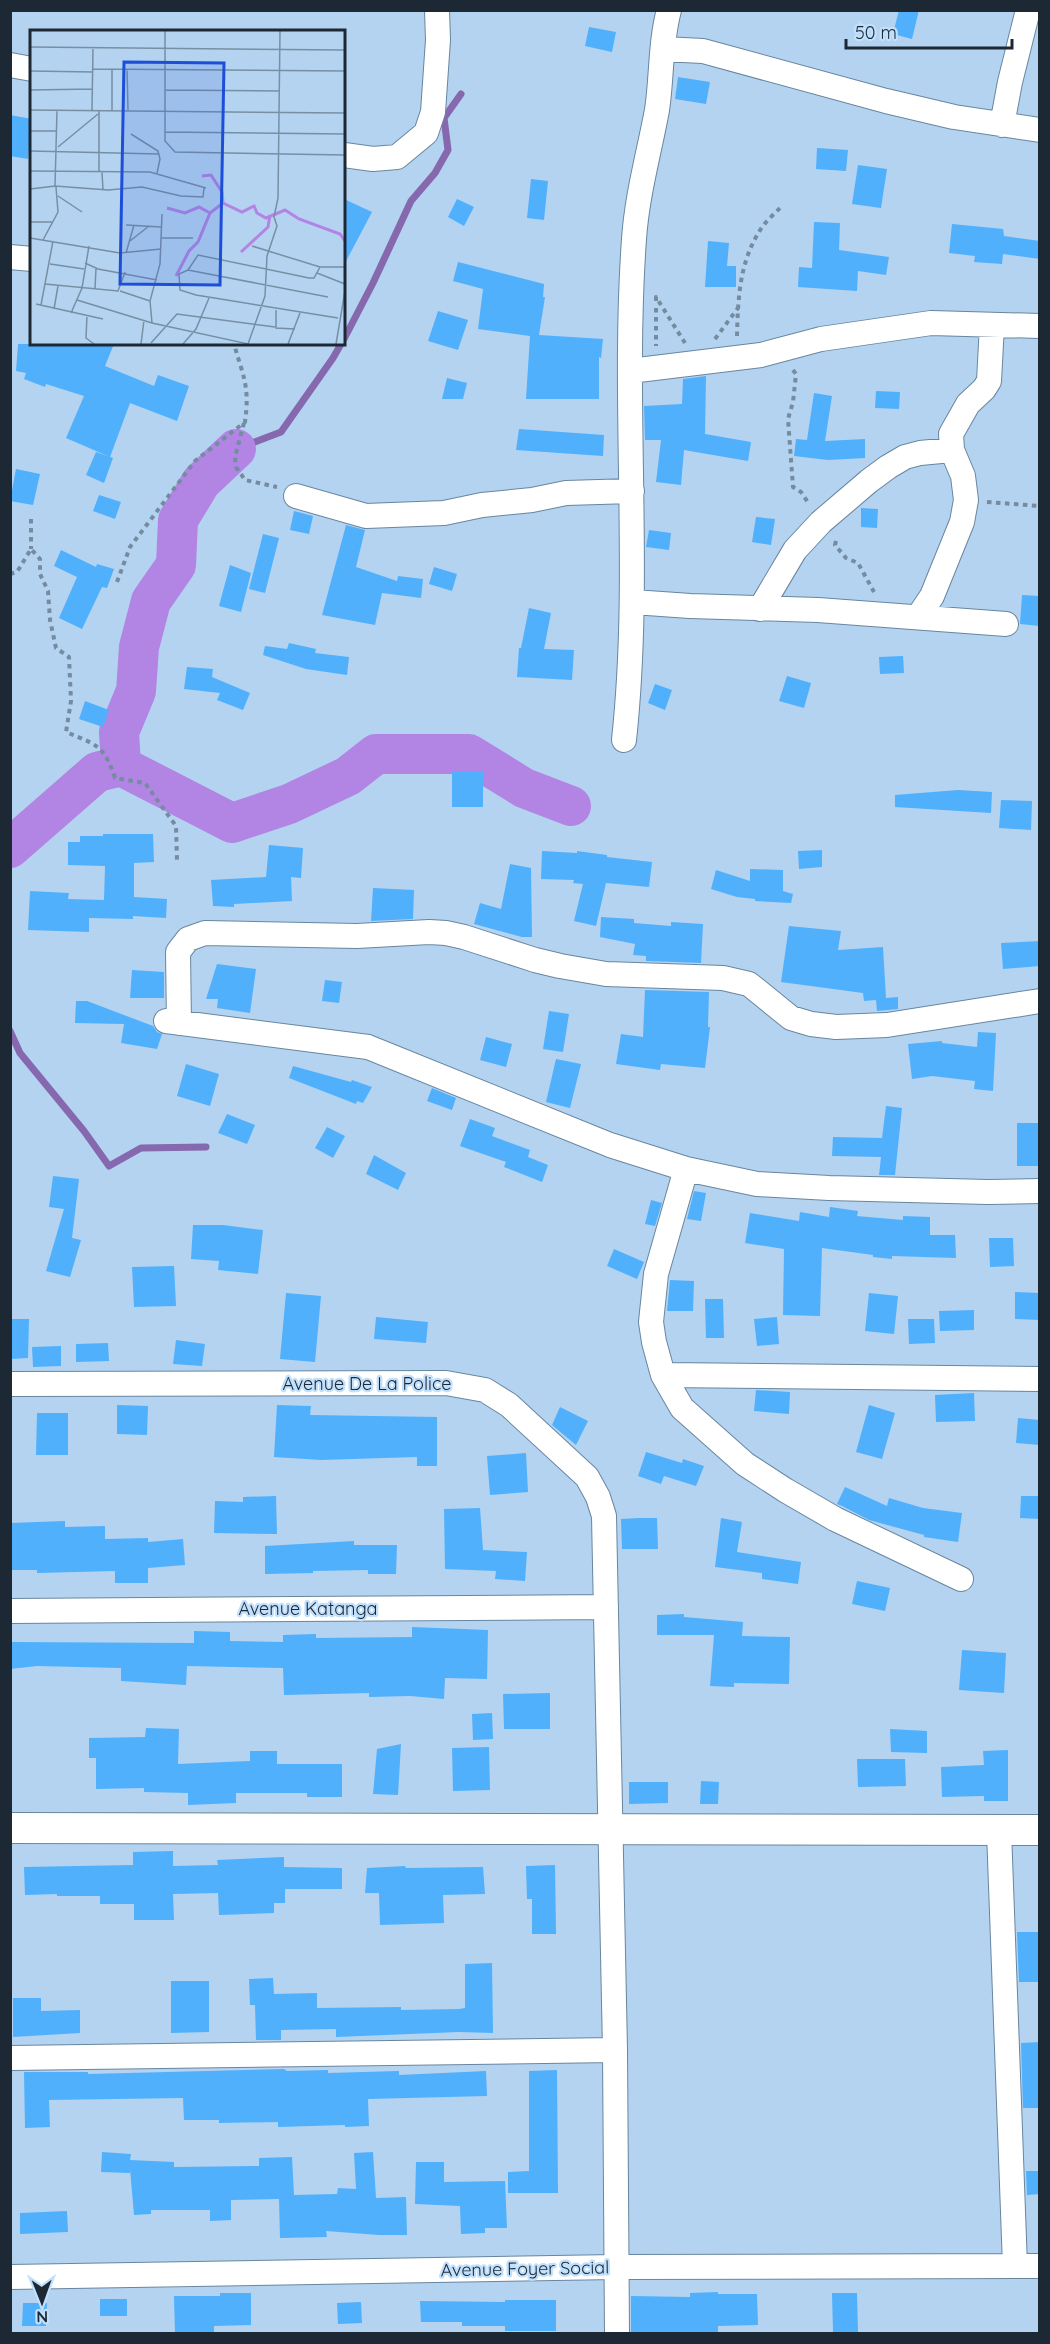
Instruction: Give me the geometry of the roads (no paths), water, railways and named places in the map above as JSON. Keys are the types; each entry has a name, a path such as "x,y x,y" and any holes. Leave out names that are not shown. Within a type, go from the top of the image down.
{"street":[{"path":"345,155 373,159 397,157 426,133 433,112 438,40 437,10"},
{"path":"624,740 633,602 630,371 635,220 657,107 665,25 669,10"},
{"path":"1002,125 1028,10"},
{"path":"663,49 703,51 886,101 1002,125 1040,130"},
{"path":"10,65 30,69"},
{"path":"10,258 30,260"},
{"path":"630,371 761,355 821,339 931,323 1040,326"},
{"path":"918,617 932,596 962,522 966,500 963,476 952,450 951,434 968,404 984,390 989,381 992,325"},
{"path":"760,609 795,550 821,522 869,481 904,458 920,453 952,450"},
{"path":"297,496 366,516 444,513 566,493 632,491"},
{"path":"633,602 818,610 1006,624"},
{"path":"1040,1001 887,1025 836,1027 811,1024 791,1018 749,984 723,978 606,974 560,966 446,933 357,936 205,933 188,939 178,952 173,1022 368,1047 610,1145 686,1169 757,1184 988,1192 1040,1191"},
{"path":"686,1169 656,1274 651,1322 663,1375 682,1408 745,1464 835,1519 961,1579"},
{"path":"663,1375 1040,1379"},
{"name":"Avenue De La Police","path":"10,1384 446,1383 485,1390 509,1405 587,1477 598,1497 604,1516 615,2050 617,2334"},
{"name":"Avenue Katanga","path":"10,1611 606,1607"},
{"path":"10,1828 1040,1830"},
{"path":"999,1831 1015,2266"},
{"path":"10,2058 615,2050"},
{"name":"Avenue Foyer Social","path":"10,2277 616,2267 1040,2266"}],"waterway":[{"path":"345,337 411,201 435,173 448,150 444,118 461,94"},
{"path":"236,449 281,432 340,345"},
{"path":"10,848 97,772 121,766 119,732 136,691 139,647 151,601 176,565 178,520 201,482 236,449"},
{"path":"121,766 232,823 289,804 348,776 376,754 469,754 524,788 571,806"},
{"path":"10,1031 20,1053 84,1131 109,1166 141,1148 206,1147"}]}
